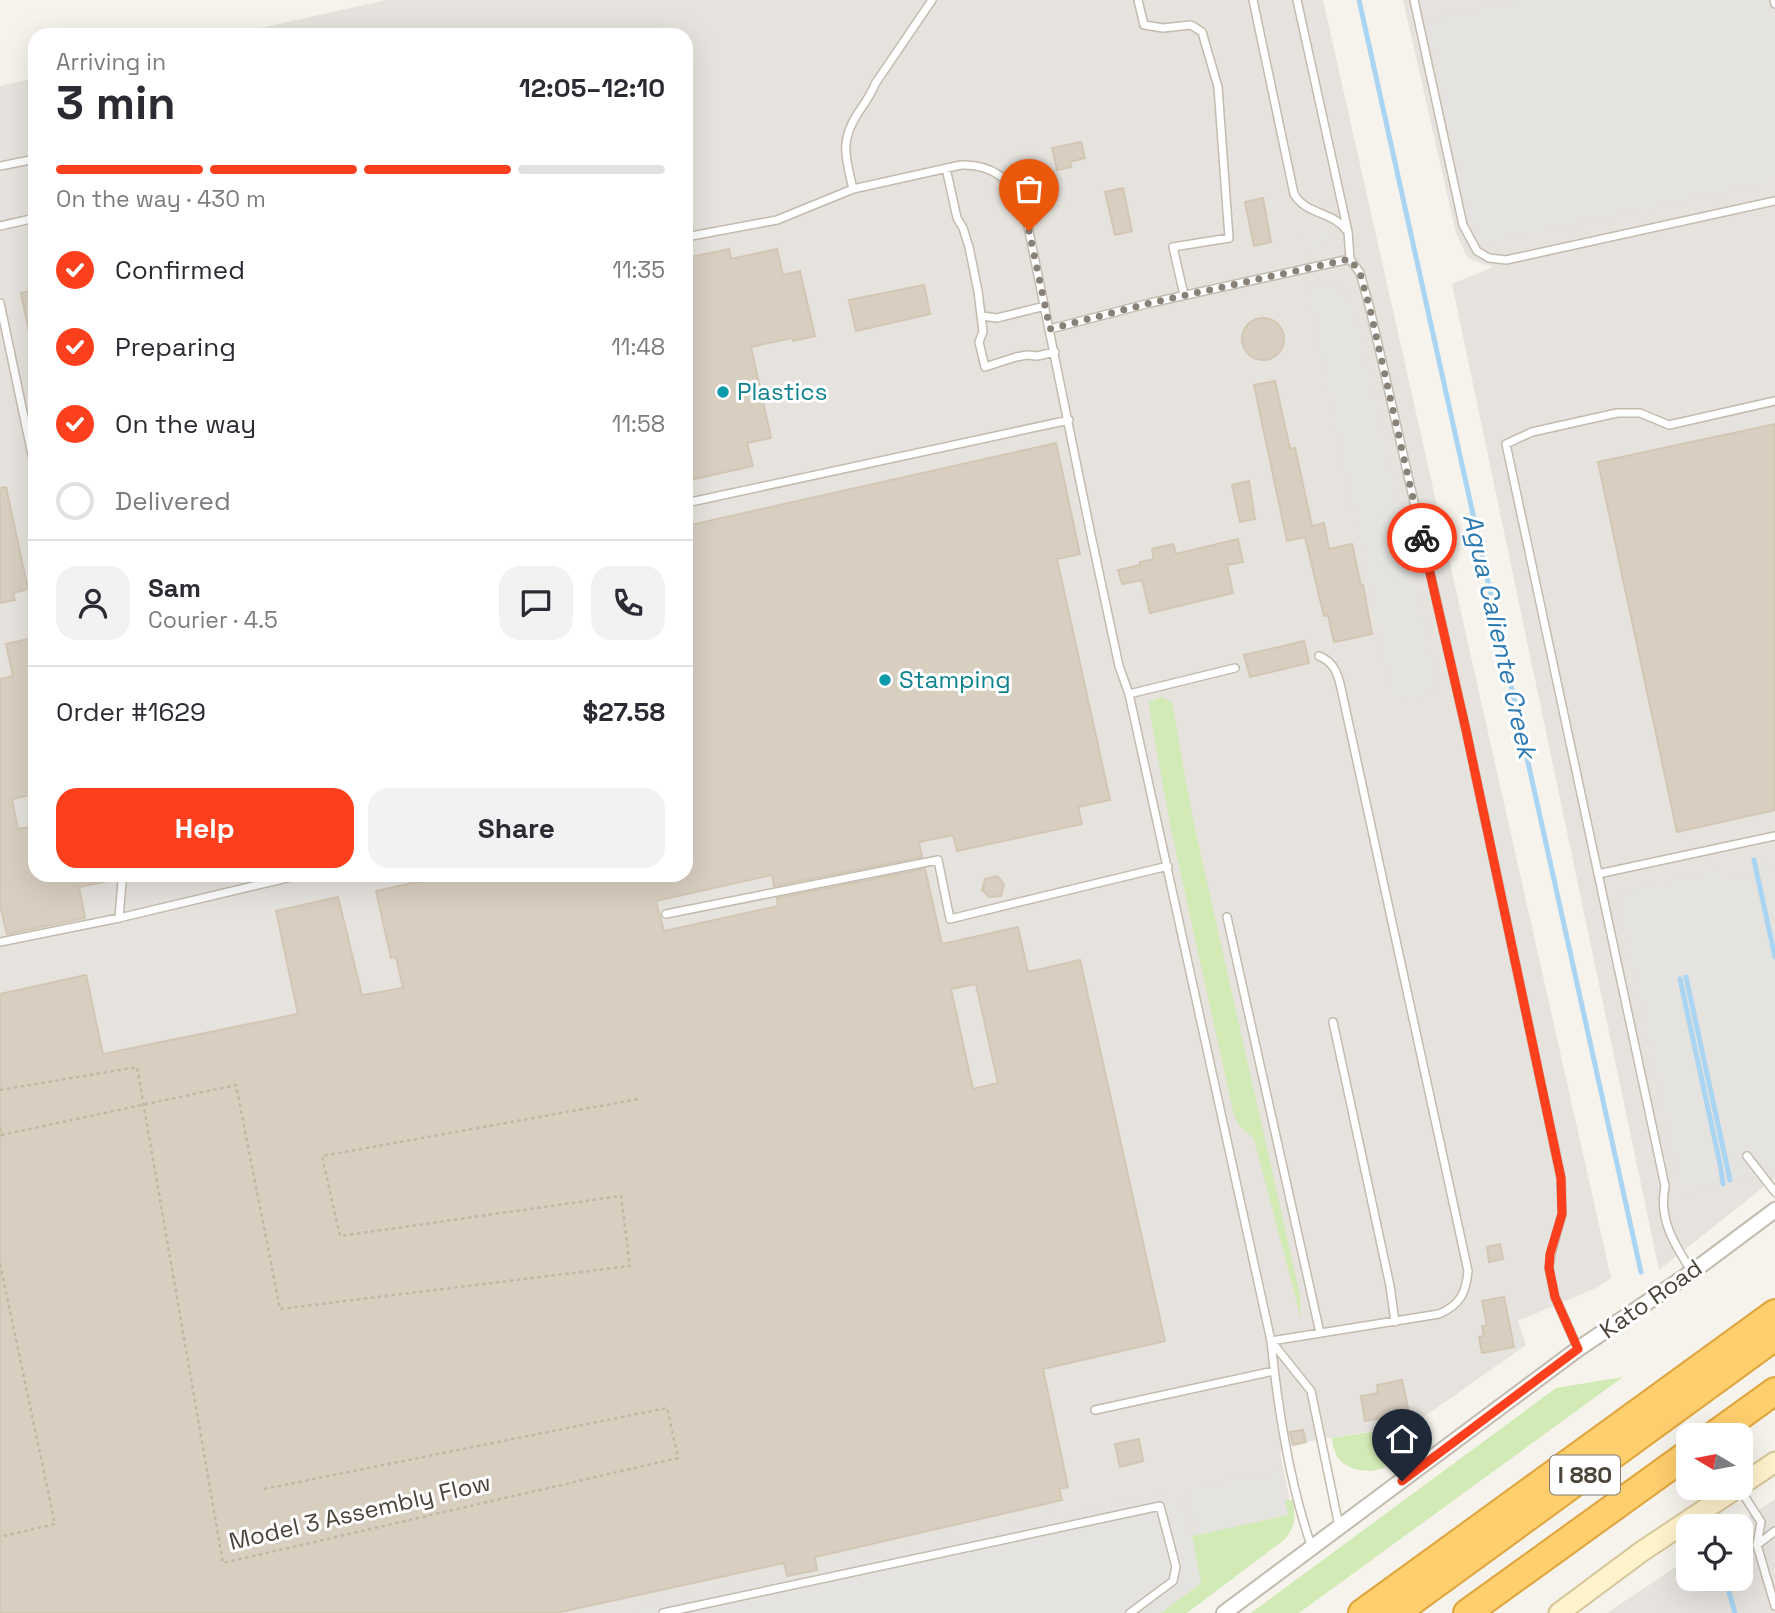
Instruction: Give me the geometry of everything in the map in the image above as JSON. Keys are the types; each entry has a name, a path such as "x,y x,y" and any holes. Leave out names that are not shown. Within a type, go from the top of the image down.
{"highway":[{"name":"I 880","path":"1362,1613 1775,1313"},
{"name":"I 880","path":"1396,1613 1775,1337"},
{"path":"1731,1423 1775,1391"},
{"name":"I 880","path":"1467,1613 1676,1462"}],"street":[{"name":"Kato Road","path":"1224,1613 1578,1349 1692,1272 1775,1210"},
{"path":"1754,1477 1775,1462"},
{"path":"1559,1613 1641,1552 1719,1500"}],"lane":[{"path":"853,190 845,152 849,127 882,72 932,0"},
{"path":"1138,0 1144,24 1163,28 1191,25 1202,32 1218,86 1229,238 1173,247 1184,295"},
{"path":"1253,0 1294,194 1307,208 1331,216 1348,232"},
{"path":"1297,0 1348,232 1350,259 1360,273 1376,336 1466,730 1561,1178 1562,1214 1550,1254 1549,1268 1555,1297 1578,1349"},
{"path":"1414,0 1459,210 1469,239 1483,256 1506,260 1775,201"},
{"path":"0,166 28,160"},
{"path":"693,236 792,216 853,190 946,168 975,165 990,169 1005,178 1024,207 1116,653 1129,694 1168,866 1271,1341 1287,1447 1312,1548"},
{"path":"946,168 957,218 969,247 982,316 983,332 979,342 985,367 1016,357 1055,352"},
{"path":"0,226 28,220"},
{"path":"1050,329 1184,295 1350,259"},
{"path":"0,303 28,437"},
{"path":"982,316 997,318 1045,306"},
{"path":"1692,1272 1671,1239 1662,1200 1665,1186 1506,444 1532,432 1617,413 1640,413 1670,425 1775,401"},
{"path":"693,501 1069,420"},
{"path":"1271,1341 1439,1314 1456,1305 1465,1291 1468,1272 1341,688 1334,667 1327,659 1319,656"},
{"path":"1129,694 1235,668"},
{"path":"1598,874 1775,836"},
{"path":"666,914 938,860 950,919 1168,866"},
{"path":"119,918 122,882"},
{"path":"0,942 119,918 271,882"},
{"path":"1227,917 1320,1334"},
{"path":"1334,1022 1390,1286 1395,1322"},
{"path":"1747,1156 1775,1192"},
{"path":"1271,1341 1311,1391 1339,1528"},
{"path":"1095,1410 1274,1371"},
{"path":"1406,1432 1409,1443 1423,1465"},
{"path":"1747,1500 1760,1522 1756,1545 1775,1606"},
{"path":"663,1613 1160,1506 1176,1567 1173,1581 1130,1613"},
{"path":"1756,1545 1775,1531"}],"path":[{"name":"Model 3 Assembly Flow","path":"0,1090 136,1067 223,1563 678,1458 667,1408 264,1489"},
{"path":"0,1128 1,1135 236,1085 279,1309 630,1266 621,1196 340,1236 322,1156 639,1099"},
{"path":"0,1264 55,1524 0,1537"}],"shaded area":[{"path":"386,0 1323,0 1611,1278 1598,1287 1518,1321 1526,1345 1414,1424 1306,1442 1293,1445 1280,1453 1293,1516 1168,1613 0,1613 0,86 28,80 28,882 693,882 693,28 260,28"},
{"path":"1403,0 1775,0 1775,1178 1659,1270 1452,284 1493,267 1467,257 1456,233"},
{"path":"1516,0 1775,0 1775,182 1481,245 1468,216 1426,20"},
{"path":"1331,230 1330,240 1325,247 1307,254 1303,237"},
{"path":"1330,282 1341,289 1354,309 1359,324 1440,692 1393,702 1317,340 1308,283"},
{"path":"1772,862 1775,876 1775,1173 1682,1194 1616,893 1725,867 1728,879 1755,873 1754,867"},
{"path":"1279,1470 1288,1515 1196,1535 1186,1489"},
{"path":"1165,1494 1166,1500 1180,1497 1189,1536 1192,1536 1201,1583 1161,1613 618,1613 785,1576 787,1580 844,1569 844,1564"},
{"path":"1775,1499 1775,1613 1607,1613 1676,1567 1676,1591 1753,1591 1753,1514"}],"green space":[{"path":"1162,697 1172,703 1193,820 1300,1295 1301,1319 1254,1139 1239,1125 1234,1115 1170,825 1150,713 1149,702"},
{"path":"1623,1377 1299,1613 1251,1613 1556,1388"},
{"path":"1395,1428 1395,1456 1381,1469 1358,1470 1344,1464 1334,1449 1332,1438"},
{"path":"1285,1500 1292,1500 1295,1516 1291,1531 1284,1540 1187,1613 1161,1613 1201,1583 1192,1536 1288,1515"}],"building":[{"path":"1081,142 1085,158 1070,162 1071,167 1057,170 1052,148"},
{"path":"1123,188 1132,231 1115,235 1105,192"},
{"path":"1263,198 1271,242 1254,246 1245,202"},
{"name":"Plastics","path":"729,249 731,259 777,249 783,275 800,271 815,336 751,347 771,438 747,443 753,466 693,479 693,257"},
{"path":"924,285 930,314 856,331 849,300"},
{"path":"28,292 28,327 21,293"},
{"path":"1263,318 1278,324 1284,339 1278,354 1263,360 1248,354 1242,339 1248,324"},
{"path":"1275,381 1290,449 1295,448 1312,526 1324,523 1329,549 1352,544 1372,634 1334,642 1328,615 1324,616 1305,537 1287,541 1254,385"},
{"path":"1775,424 1775,810 1677,832 1598,462"},
{"path":"1056,443 1080,554 1057,559 1110,800 1078,807 1082,824 957,851 953,835 919,842 922,857 774,886 772,875 656,901 664,931 778,906 777,898 925,869 942,944 1018,927 1028,972 1080,960 1165,1341 1043,1369 1068,1487 1059,1489 1062,1500 815,1557 817,1570 787,1576 784,1563 556,1613 0,1613 0,994 86,975 103,1054 298,1014 276,911 338,897 362,995 403,988 396,957 391,958 376,891 416,882 693,882 693,524","holes":["976,984 998,1083 973,1089 951,989"]},
{"path":"1249,481 1255,519 1240,522 1232,485"},
{"path":"6,487 28,589 13,593 15,600 0,603 0,488"},
{"path":"1238,539 1243,562 1227,565 1233,593 1150,613 1142,580 1122,584 1118,570 1154,559 1152,549 1173,544 1176,554"},
{"path":"28,639 28,796 12,799 18,829 28,827 28,882 103,882 79,887 85,918 7,934 0,905 0,679 13,676 6,644"},
{"path":"1304,641 1309,663 1250,677 1244,655"},
{"path":"997,876 1004,884 1001,896 989,897 982,890 985,879"},
{"path":"1500,1244 1503,1259 1489,1262 1487,1247"},
{"path":"1504,1297 1514,1347 1482,1353 1479,1337 1484,1336 1482,1326 1487,1325 1482,1301"},
{"path":"1402,1380 1409,1413 1365,1421 1361,1396 1378,1393 1377,1385"},
{"path":"1303,1430 1306,1442 1293,1445 1290,1432"},
{"path":"1139,1439 1143,1461 1120,1467 1115,1444"}],"waterway":[{"name":"Agua Caliente Creek","path":"1359,0 1641,1272"},
{"path":"1754,860 1775,957"},
{"path":"1686,977 1730,1180"},
{"path":"1680,979 1723,1184"},
{"name":"Agua Caliente Creek","path":"1729,1591 1735,1613"}],"way so far":[{"path":"1029,231 1050,329 1150,303 1350,259 1360,273 1370,309 1422,538"}],"place":[{"name":"Plastics","path":"723,392"},
{"name":"Stamping","path":"885,680"}],"route":[{"path":"1402,1481 1578,1349 1555,1297 1549,1268 1550,1254 1562,1214 1561,1178 1466,730 1422,538"}]}
